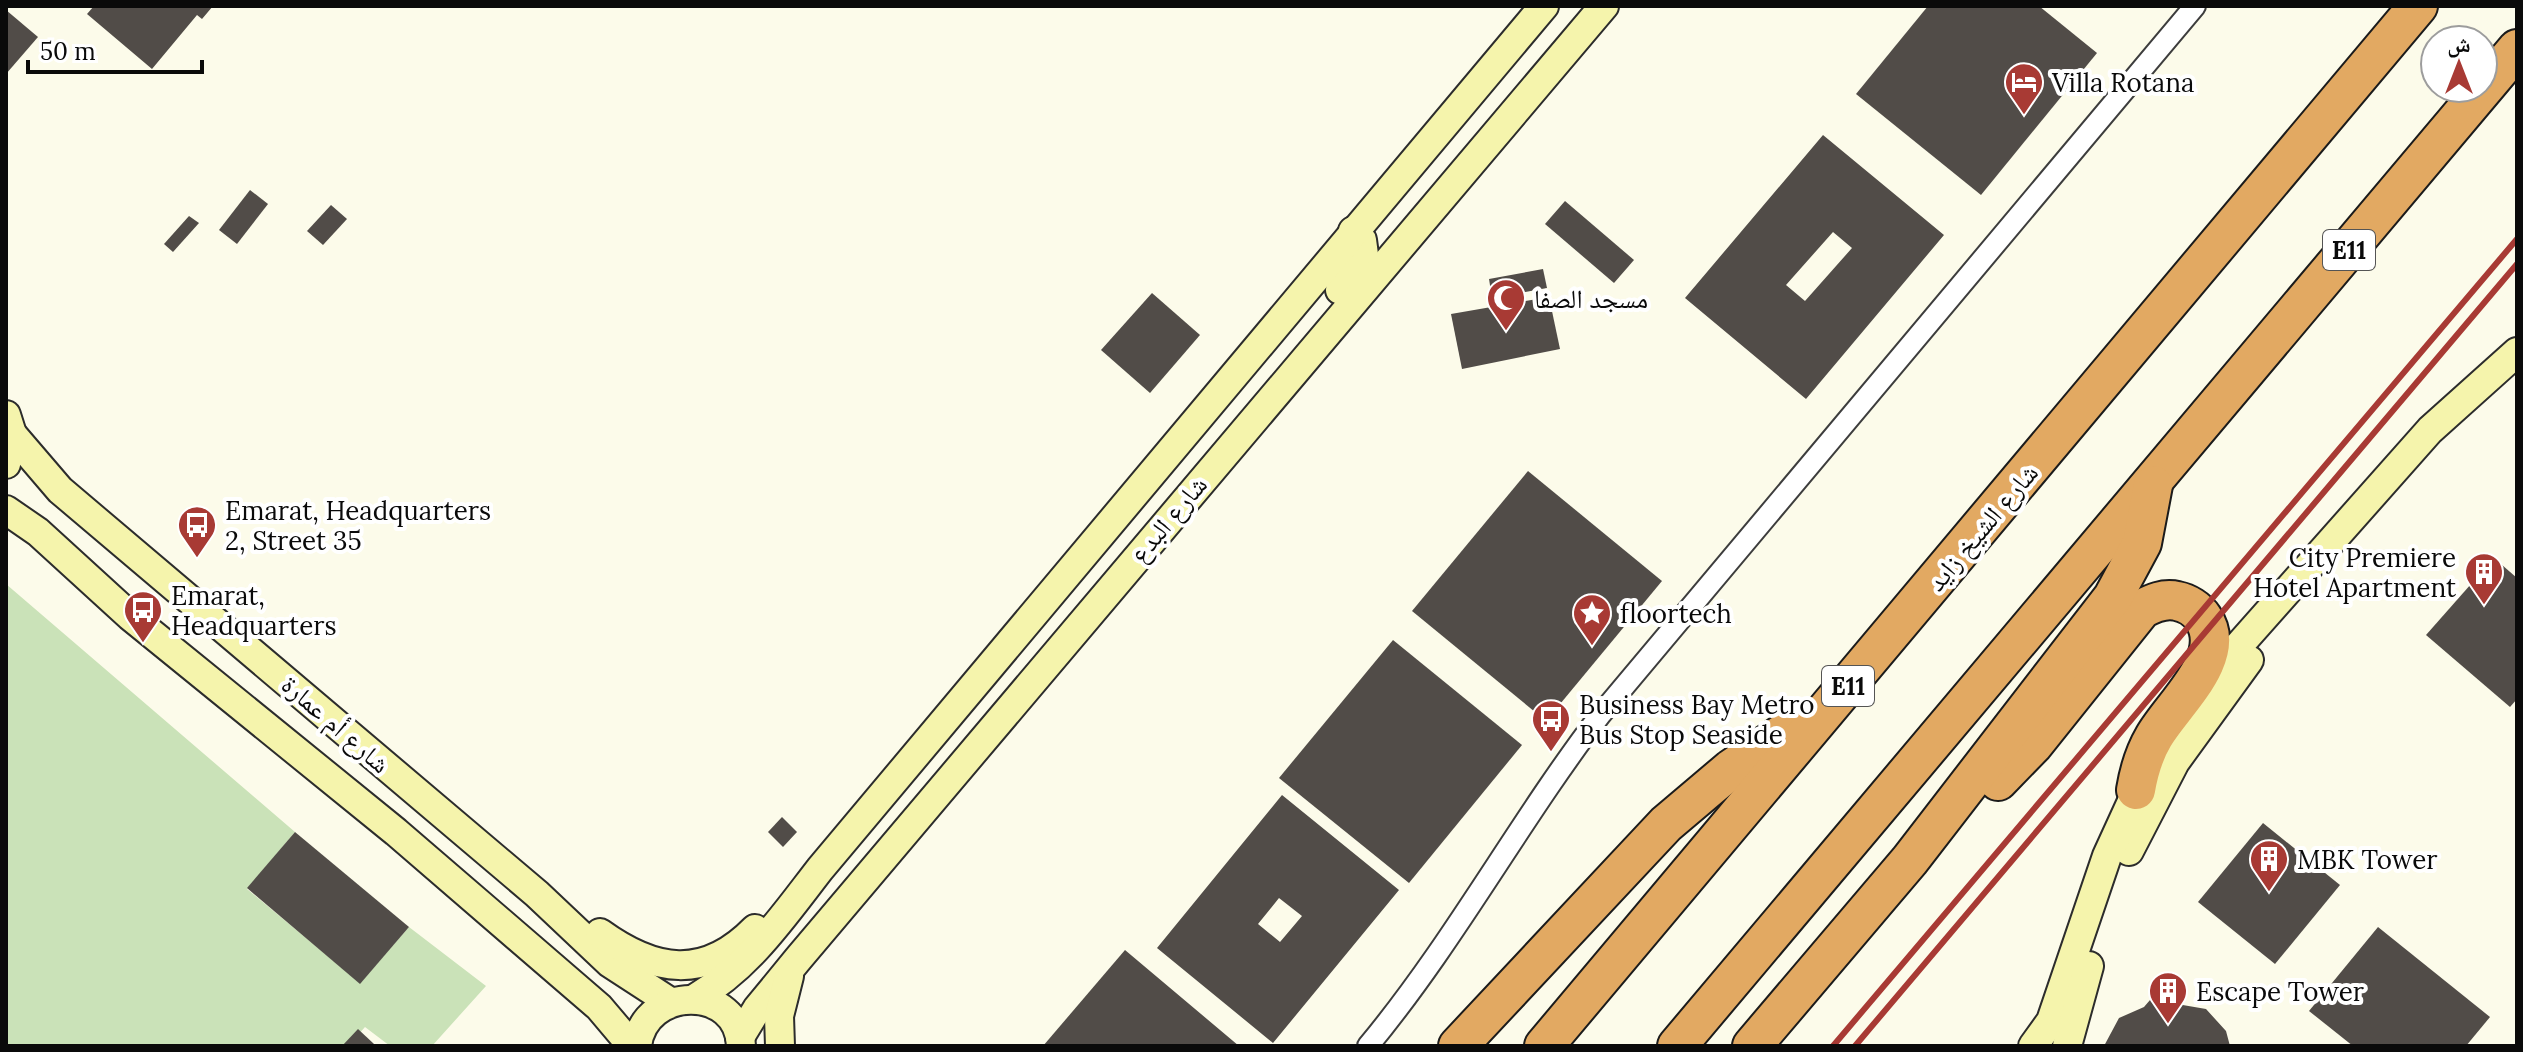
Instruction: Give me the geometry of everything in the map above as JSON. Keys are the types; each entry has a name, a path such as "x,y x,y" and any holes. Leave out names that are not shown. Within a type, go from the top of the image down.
{"highway":[{"name":"شارع الشيخ زايد","path":"1544,1046 2418,6"},
{"name":"E11","path":"1677,1046 2517,49"},
{"path":"1752,1046 1910,860 1932,827 2061,669 2125,580 2142,543 2154,483"},
{"path":"1910,860 1942,835 2034,744 2142,609 2164,600 2176,600 2187,604 2205,621 2209,632 2208,656 2154,737 2136,790"},
{"path":"1458,1046 1666,824 1731,769 1838,699"}],"street":[{"name":"شارع البدع","path":"635,1046 649,1017 731,975 754,953 820,869 1544,6"},
{"name":"شارع البدع","path":"741,1043 757,1009 798,959 1604,6"},
{"path":"1368,1046 1417,984 1540,796 1601,714 2195,6"},
{"path":"1295,369 1306,332 1362,262 1364,247 1353,231"},
{"path":"2033,1046 2051,1021 2107,856 2136,790 2155,755 2201,688 2326,544 2458,402 2517,352"},
{"path":"6,464 9,424"},
{"name":"شارع أم عمارة","path":"9,424 60,490 537,894 610,963 682,1000 721,1009 741,1043"},
{"path":"2067,1046 2110,898 2156,795 2217,700 2337,553 2388,480"},
{"name":"شارع أم عمارة","path":"6,510 38,532 130,616 408,842 599,1007 635,1046"},
{"path":"537,894 643,960 664,966 687,966 709,961 732,949 820,869"},
{"path":"780,1046 783,996 798,959"}],"green space":[{"path":"6,584 295,832 247,889 360,983 409,927 486,986 432,1046 390,1046 365,1027 348,1046 6,1046"}],"building":[{"path":"94,6 213,6 202,19 197,15 152,69 87,14"},
{"name":"Villa Rotana","path":"1928,6 2039,6 2097,53 1981,195 1856,94"},
{"path":"6,10 38,37 6,74"},
{"path":"1823,135 1944,235 1806,399 1685,298","holes":["1833,232 1852,248 1805,301 1786,285"]},
{"path":"250,190 268,204 237,244 219,230"},
{"path":"1565,201 1634,260 1614,283 1545,224"},
{"path":"331,205 347,219 323,245 307,231"},
{"path":"189,216 199,223 173,252 164,244"},
{"path":"1543,269 1547,288 1492,298 1489,279"},
{"path":"1152,293 1200,335 1150,393 1101,350"},
{"name":"مسجد الصفا","path":"1549,297 1560,349 1462,369 1451,314"},
{"path":"1528,471 1662,581 1546,721 1412,611"},
{"name":"City Premiere Hotel Apartment","path":"2494,558 2517,578 2517,699 2510,707 2426,635"},
{"path":"1393,640 1522,745 1409,883 1279,778"},
{"path":"1282,795 1399,890 1273,1043 1157,948","holes":["1279,898 1302,916 1280,942 1258,924"]},
{"path":"782,817 797,832 783,847 768,832"},
{"name":"MBK Tower","path":"2263,823 2340,885 2275,964 2198,902"},
{"path":"295,832 409,927 360,984 247,888"},
{"path":"2378,927 2490,1017 2466,1046 2353,1046 2309,1011"},
{"path":"1125,950 1239,1046 1043,1046"},
{"name":"Escape Tower","path":"2156,993 2171,1003 2206,1009 2226,1031 2230,1046 2104,1046 2119,1018 2144,1007"},
{"path":"358,1029 374,1044 342,1046"}],"railway":[{"path":"1833,1046 2517,239"},
{"path":"1855,1046 2517,264"}],"place":[{"name":"Villa Rotana","path":"2024,116"},
{"name":"مسجد الصفا","path":"1506,332"},
{"name":"Emarat, Headquarters 2, Street 35","path":"197,559"},
{"name":"City Premiere Hotel Apartment","path":"2484,606"},
{"name":"Emarat, Headquarters","path":"143,644"},
{"name":"floortech","path":"1592,647"},
{"name":"Business Bay Metro Bus Stop Seaside","path":"1551,753"},
{"name":"MBK Tower","path":"2269,893"},
{"name":"Escape Tower","path":"2168,1025"}]}
